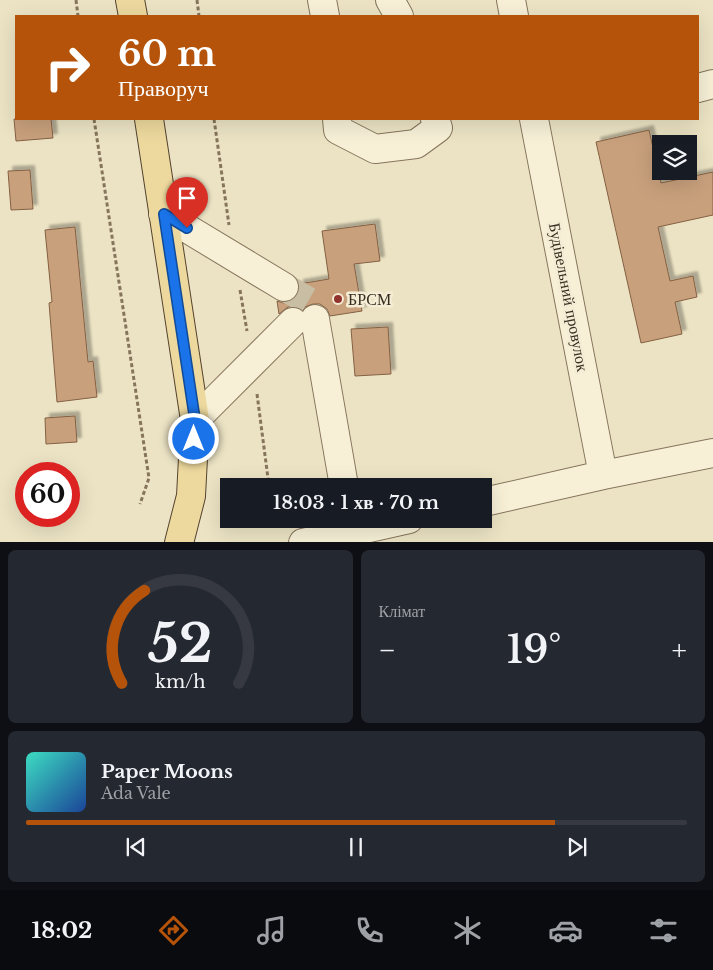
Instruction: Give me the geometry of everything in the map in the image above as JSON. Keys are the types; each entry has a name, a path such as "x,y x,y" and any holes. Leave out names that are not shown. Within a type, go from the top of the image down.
{"main road":[{"path":"130,0 133,15"},
{"path":"149,120 195,420 191,496 179,542"}],"street":[{"path":"322,0 325,15"},
{"path":"390,0 398,15"},
{"path":"511,0 514,15"},
{"path":"699,88 713,84"},
{"path":"337,120 338,130 376,150 416,144 438,128 435,120"},
{"name":"Будівельний провулок","path":"541,120 603,475"},
{"path":"164,214 284,287"},
{"path":"195,420 253,362 304,320 342,478"},
{"path":"492,500 713,453"},
{"path":"303,542 343,528"}],"path":[{"path":"76,0 78,15"},
{"path":"197,0 199,15"},
{"path":"94,120 149,478 140,504"},
{"path":"214,120 234,256 253,362 268,478"}],"building":[{"path":"14,119 51,120 53,138 16,141"},
{"path":"649,130 652,143 652,180 660,180 661,183 675,180 697,180 697,175 713,172 713,215 658,227 670,281 693,276 697,297 675,302 682,334 641,343 596,142"},
{"path":"30,170 33,209 11,210 8,171"},
{"path":"375,224 380,261 354,264 362,311 330,316 327,309 320,304 313,304 305,307 303,310 297,307 288,307 279,314 277,301 284,303 292,300 298,295 299,284 329,279 322,231"},
{"path":"75,227 88,362 93,361 97,397 57,402 49,303 52,302 45,230"},
{"path":"388,327 391,374 355,376 351,329"},
{"path":"75,416 77,442 46,444 45,418"}],"tunnel":[{"path":"284,287 312,303 315,319"}],"place":[{"name":"БРСМ","path":"338,299"}],"route":[{"path":"187,228 164,214 195,420 194,439"}]}
